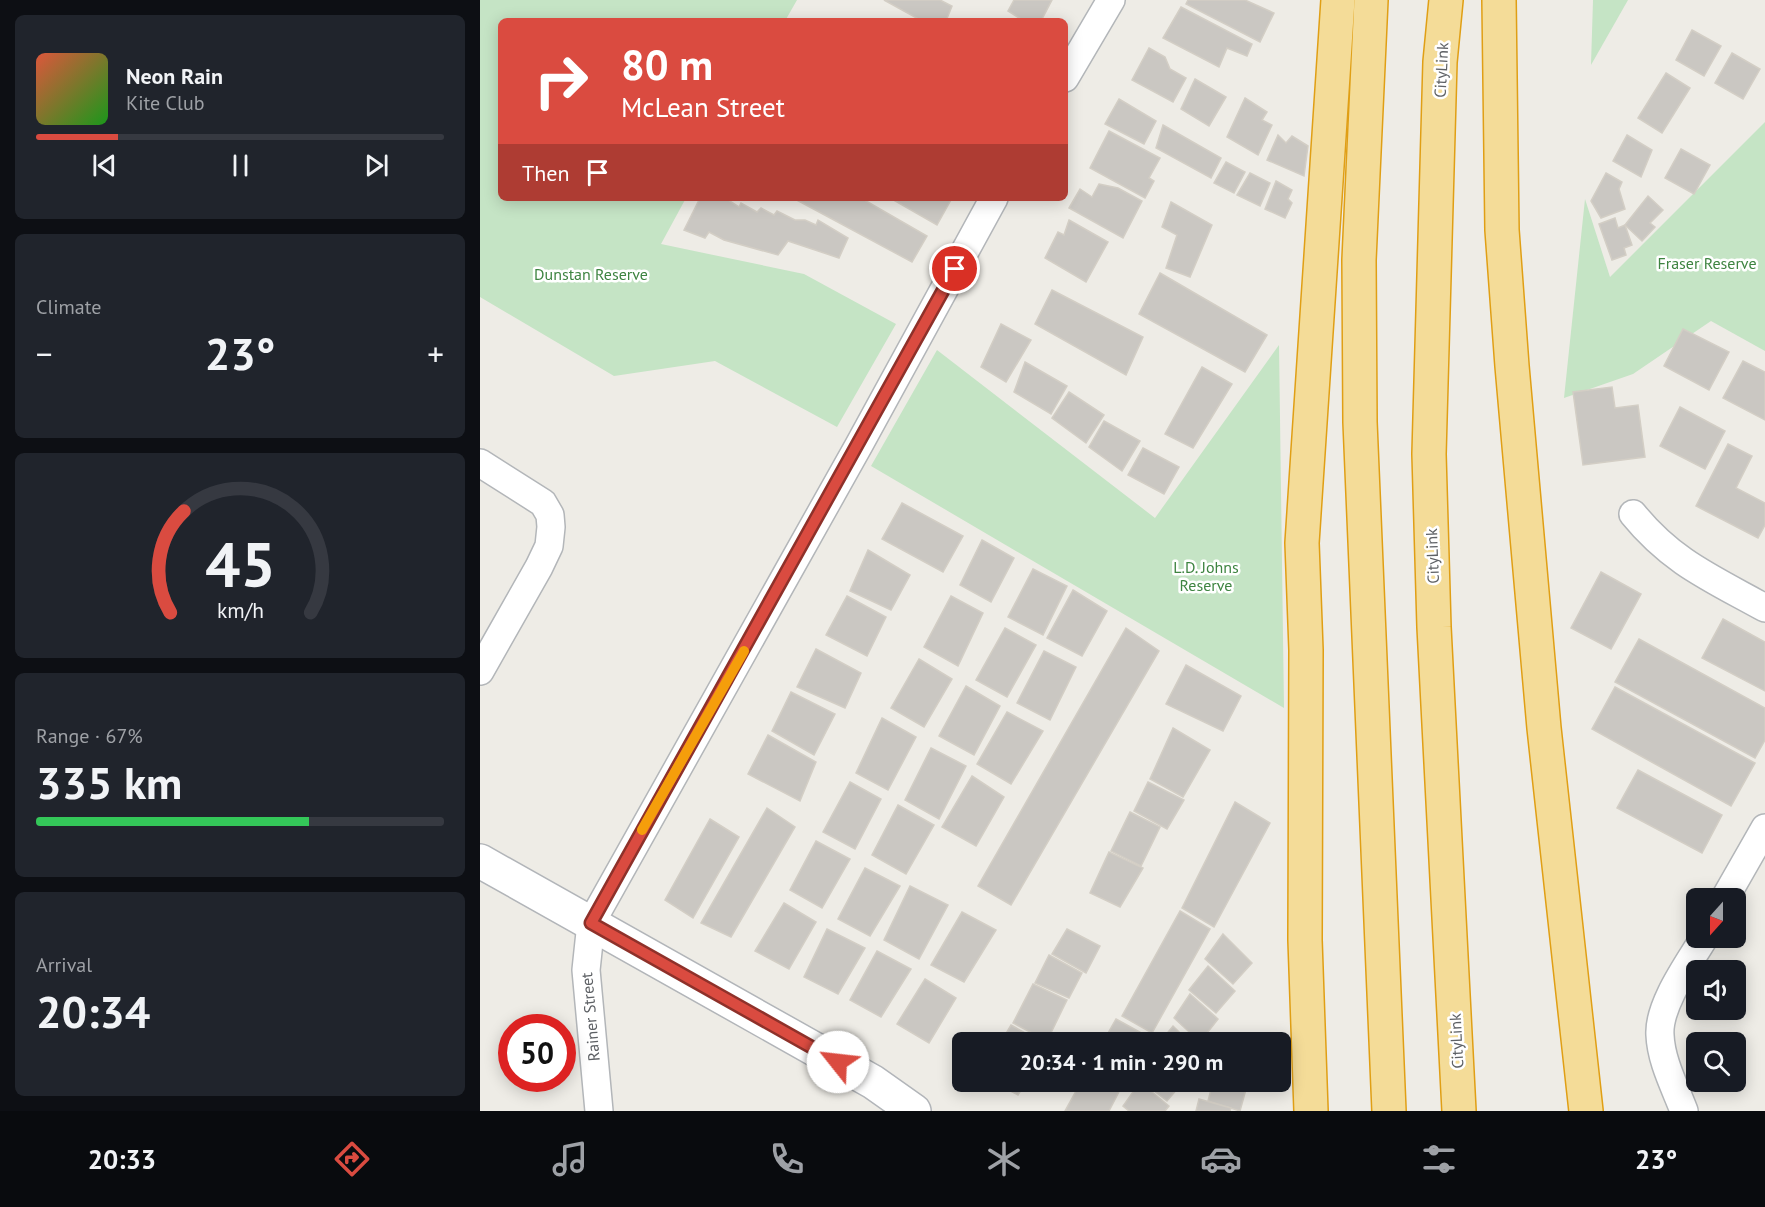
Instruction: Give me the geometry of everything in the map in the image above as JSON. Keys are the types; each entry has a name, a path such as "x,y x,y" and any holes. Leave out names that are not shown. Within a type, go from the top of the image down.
{"highway":[{"path":"1311,1111 1305,940 1306,650 1302,543 1338,0"},
{"path":"1371,0 1359,260 1360,422 1389,1111"},
{"name":"CityLink","path":"1446,0 1440,62 1429,454 1434,627 1459,1111"},
{"path":"1499,0 1502,230 1511,355 1544,728 1586,1111"}],"main road":[{"path":"480,861 873,1082 912,1107"}],"street":[{"path":"1068,73 1111,0"},
{"path":"591,923 848,466 992,201"},
{"path":"480,463 543,503 550,515 551,527 549,546 539,567 480,671"},
{"path":"1633,514 1654,540 1677,559 1765,608"},
{"path":"1731,888 1765,828"},
{"name":"Rainer Street","path":"591,923 586,978 599,1111"},
{"path":"1684,1111 1663,1055 1660,1035 1661,1019 1699,948"}],"green space":[{"name":"Dunstan Reserve","path":"480,0 797,0 787,18 498,18 498,201 684,201 661,244 804,274 896,324 837,427 715,361 614,376 480,297"},
{"path":"1593,0 1628,0 1591,65"},
{"name":"Fraser Reserve","path":"1765,122 1765,351 1711,321 1633,374 1564,398 1585,199 1610,277"},
{"name":"L.D. Johns Reserve","path":"1279,345 1284,708 871,466 937,350 1155,518"}],"building":[{"path":"884,0 940,0 952,6 947,18 917,18"},
{"path":"1014,0 1052,0 1043,18 1019,18 1008,11"},
{"path":"1188,0 1245,0 1274,13 1260,42 1186,4"},
{"path":"1181,7 1252,44 1247,56 1227,48 1219,67 1163,38"},
{"path":"1692,30 1721,46 1704,76 1676,60"},
{"path":"1149,48 1165,57 1170,69 1186,78 1173,102 1132,80"},
{"path":"1732,53 1760,69 1743,99 1715,83"},
{"path":"1666,73 1690,88 1662,133 1638,118"},
{"path":"1195,79 1226,97 1209,126 1181,109"},
{"path":"1245,98 1267,112 1262,120 1272,125 1258,155 1227,137"},
{"path":"1119,99 1156,121 1144,144 1105,124"},
{"path":"1163,125 1221,158 1211,178 1156,148"},
{"path":"1109,131 1160,158 1149,178 1154,181 1145,198 1090,168"},
{"path":"1278,135 1286,143 1292,136 1308,146 1304,176 1267,160"},
{"path":"1627,135 1652,150 1641,177 1613,161"},
{"path":"1681,149 1710,165 1694,194 1665,178"},
{"path":"1226,162 1245,172 1234,193 1214,183"},
{"path":"1250,173 1270,183 1260,206 1237,195"},
{"path":"1606,173 1622,182 1619,189 1625,209 1601,218 1591,201"},
{"path":"1276,181 1292,190 1288,199 1292,203 1285,218 1265,209"},
{"path":"1099,184 1118,188 1142,201 1123,238 1069,208 1080,189 1092,197"},
{"path":"1648,196 1663,210 1650,223 1655,227 1642,241 1625,225"},
{"path":"698,201 730,201 739,207 741,203 757,212 761,208 774,215 777,211 795,220 805,220 816,225 818,220 848,238 839,258 788,241 778,255 724,240 709,232 705,238 684,230"},
{"path":"799,201 866,201 927,236 912,262"},
{"path":"895,201 950,201 937,225"},
{"path":"1171,202 1212,225 1190,277 1166,268 1177,235 1162,227"},
{"path":"1615,218 1618,228 1625,225 1632,245 1624,248 1626,255 1612,260 1599,224"},
{"path":"1069,220 1108,242 1086,282 1045,258 1058,232 1064,235"},
{"path":"1160,273 1267,335 1245,372 1139,314"},
{"path":"1052,290 1143,337 1126,375 1035,324"},
{"path":"1001,324 1031,340 1006,382 981,367"},
{"path":"1683,329 1729,352 1709,390 1664,366"},
{"path":"1743,361 1765,372 1765,420 1723,398"},
{"path":"1025,362 1067,386 1051,414 1014,392"},
{"path":"1202,367 1232,384 1193,448 1165,434"},
{"path":"1612,387 1615,408 1638,405 1645,457 1583,465 1573,392"},
{"path":"1069,392 1104,415 1086,443 1052,418"},
{"path":"1680,407 1725,431 1705,469 1660,446"},
{"path":"1104,421 1140,441 1122,471 1089,447"},
{"path":"1728,444 1752,456 1736,488 1765,503 1765,525 1758,538 1696,506"},
{"path":"1143,448 1179,467 1164,494 1128,475"},
{"path":"902,503 963,536 943,572 882,539"},
{"path":"982,540 1014,558 991,602 960,585"},
{"path":"868,550 910,575 891,610 850,591"},
{"path":"1033,569 1067,586 1043,635 1008,617"},
{"path":"1601,572 1641,594 1611,649 1571,628"},
{"path":"1073,590 1107,611 1082,656 1047,638"},
{"path":"847,596 886,617 867,656 826,635"},
{"path":"951,596 983,613 958,666 924,647"},
{"path":"1723,619 1765,642 1765,691 1702,658"},
{"path":"1005,628 1036,645 1007,697 976,680"},
{"path":"1126,628 1159,651 1011,905 978,886"},
{"path":"1639,639 1765,708 1765,740 1755,758 1615,682"},
{"path":"816,649 861,673 845,708 797,687"},
{"path":"1044,651 1076,667 1050,720 1017,703"},
{"path":"919,659 952,679 924,727 891,708"},
{"path":"1186,665 1241,696 1223,731 1166,704"},
{"path":"966,686 1000,706 974,755 939,736"},
{"path":"1615,687 1755,763 1731,806 1592,729"},
{"path":"791,692 835,714 814,755 772,731"},
{"path":"1007,712 1043,731 1011,784 977,764"},
{"path":"882,718 916,737 888,790 856,773"},
{"path":"1173,728 1210,750 1183,797 1150,779"},
{"path":"768,735 816,762 800,801 748,774"},
{"path":"931,748 966,766 939,819 905,800"},
{"path":"1638,770 1722,815 1702,853 1617,808"},
{"path":"972,776 1004,797 976,846 942,827"},
{"path":"850,782 881,799 855,849 823,832"},
{"path":"1148,782 1184,800 1167,829 1134,811"},
{"path":"1235,802 1270,823 1214,927 1182,908"},
{"path":"898,805 934,825 906,874 872,855"},
{"path":"767,808 795,827 731,937 701,923"},
{"path":"1130,812 1160,827 1141,866 1111,851"},
{"path":"710,819 739,837 693,918 665,900"},
{"path":"816,841 850,859 822,908 790,890"},
{"path":"1109,852 1143,868 1120,907 1090,893"},
{"path":"865,868 900,886 870,936 838,919"},
{"path":"910,886 948,905 919,959 884,940"},
{"path":"784,903 816,922 789,969 755,951"},
{"path":"1180,911 1210,929 1153,1032 1122,1016"},
{"path":"962,912 996,930 964,982 931,965"},
{"path":"827,929 865,948 838,994 804,977"},
{"path":"1067,929 1100,946 1086,973 1052,954"},
{"path":"1223,934 1252,963 1233,984 1205,959"},
{"path":"877,951 911,969 881,1017 850,1000"},
{"path":"1049,955 1082,973 1069,998 1035,983"},
{"path":"1208,966 1235,991 1216,1013 1189,990"},
{"path":"925,979 956,998 929,1043 897,1024"},
{"path":"1033,984 1067,1000 1051,1032 1030,1032 1013,1023"},
{"path":"1190,994 1218,1019 1208,1032 1189,1032 1174,1018"},
{"path":"1116,1019 1140,1032 1109,1032"},
{"path":"1011,1025 1023,1032 1007,1032"},
{"path":"1173,1026 1179,1032 1168,1032"},
{"path":"1075,1092 1119,1092 1109,1111 1065,1111"},
{"path":"1133,1092 1152,1092 1169,1106 1165,1111 1129,1111 1123,1106"},
{"path":"1156,1092 1175,1092 1167,1101"},
{"path":"1210,1092 1245,1092 1240,1111 1208,1101"},
{"path":"1199,1099 1231,1108 1230,1111 1196,1111"}],"slow traffic":[{"path":"642,830 744,651"}],"route":[{"path":"838,1062 591,923 848,465 955,269"}]}
